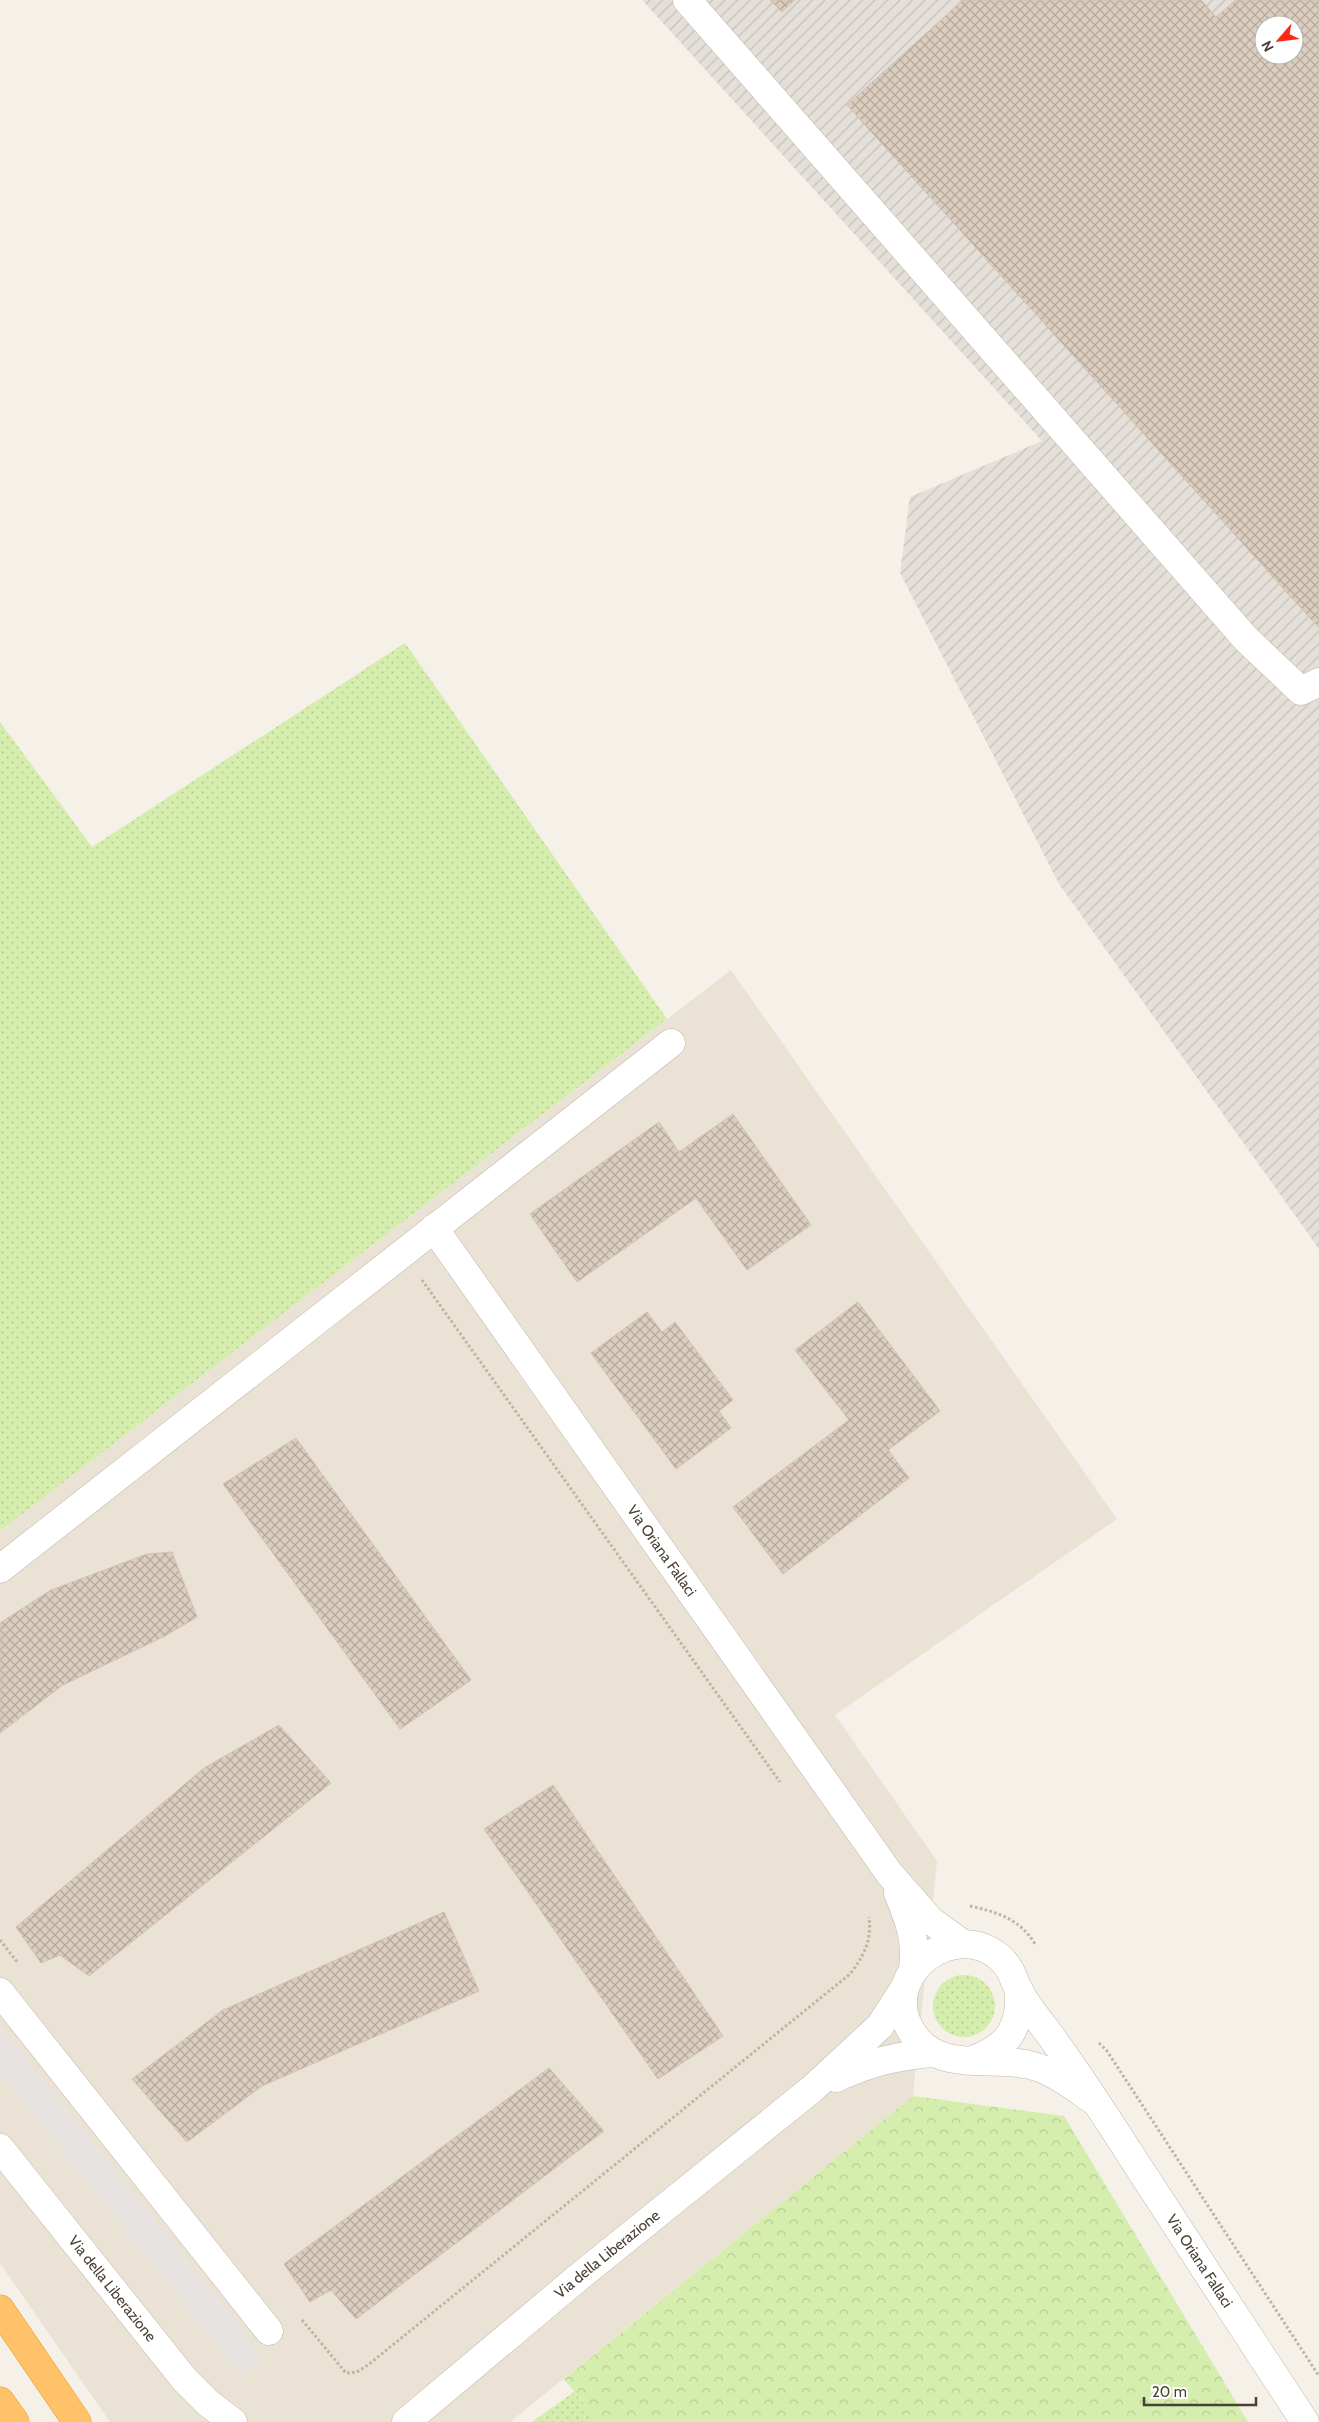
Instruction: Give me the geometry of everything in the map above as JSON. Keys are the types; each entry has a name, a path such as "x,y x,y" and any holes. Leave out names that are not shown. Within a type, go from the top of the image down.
{"highway":[{"path":"0,2308 78,2422"},
{"path":"0,2401 15,2422"}],"street":[{"path":"687,0 1246,639 1301,691 1319,682"},
{"path":"0,1569 671,1043"},
{"name":"Via Oriana Fallaci","path":"434,1228 889,1873"},
{"path":"889,1873 930,1920 963,1944"},
{"path":"889,1873 911,1925 915,1953 903,2006 908,2025 918,2042 933,2054 951,2060 1011,2062 1048,2071 1094,2100"},
{"path":"909,1978 927,1955 944,1947 963,1944 982,1948 999,1957 1012,1972 1019,1990 1020,2010 1015,2028 1004,2044 988,2055 970,2061"},
{"name":"Via della Liberazione","path":"406,2422 580,2276 812,2089 880,2026 909,1978"},
{"name":"Via Oriana Fallaci","path":"1019,1990 1094,2100 1305,2422"},
{"path":"0,1992 269,2331"},
{"name":"Via della Liberazione","path":"812,2089 865,2064 885,2059 933,2054"},
{"name":"Via della Liberazione","path":"0,2148 186,2380 208,2403 233,2422"}],"path":[{"path":"416,1273 782,1784"},
{"path":"302,2319 346,2373 357,2372 368,2365 850,1974 864,1956 870,1928 868,1909"},
{"path":"0,1940 25,1971"}],"shaded area":[{"path":"642,0 1319,0 1319,1249 1059,884 900,573 910,497 1042,441"},
{"path":"731,970 1117,1519 835,1715 937,1861 913,2096 510,2422 110,2422 0,2263 0,1531"},
{"path":"0,2026 263,2357 240,2375 0,2072"}],"green space":[{"path":"405,643 667,1019 0,1531 0,722 92,847"},
{"path":"958,1975 970,1975 986,1984 993,1994 995,2006 993,2018 986,2028 970,2037 958,2037 947,2032 938,2023 933,2012 933,2000 938,1989 947,1980"},
{"path":"913,2096 1064,2116 1248,2422 599,2422 564,2379"},
{"path":"574,2392 599,2422 532,2422"}],"building":[{"path":"770,0 795,0 782,12"},
{"path":"963,0 1201,0 1216,17 1236,0 1319,0 1319,628 847,105"},
{"path":"733,1114 811,1225 747,1270 696,1198 577,1282 530,1214 659,1122 679,1152"},
{"path":"858,1302 940,1411 888,1450 909,1478 783,1574 733,1507 849,1420 795,1350"},
{"path":"647,1312 662,1332 675,1322 733,1400 719,1411 731,1428 676,1469 591,1353"},
{"path":"296,1438 471,1680 400,1729 223,1484"},
{"path":"172,1552 197,1617 165,1636 63,1685 0,1733 0,1623 51,1590 147,1554"},
{"path":"279,1725 331,1783 89,1976 60,1955 41,1963 16,1927 204,1768"},
{"path":"553,1785 723,2036 658,2079 484,1829"},
{"path":"444,1912 479,1991 262,2086 187,2142 132,2079 223,2010"},
{"path":"549,2068 604,2131 356,2319 331,2290 310,2302 284,2264"}]}
